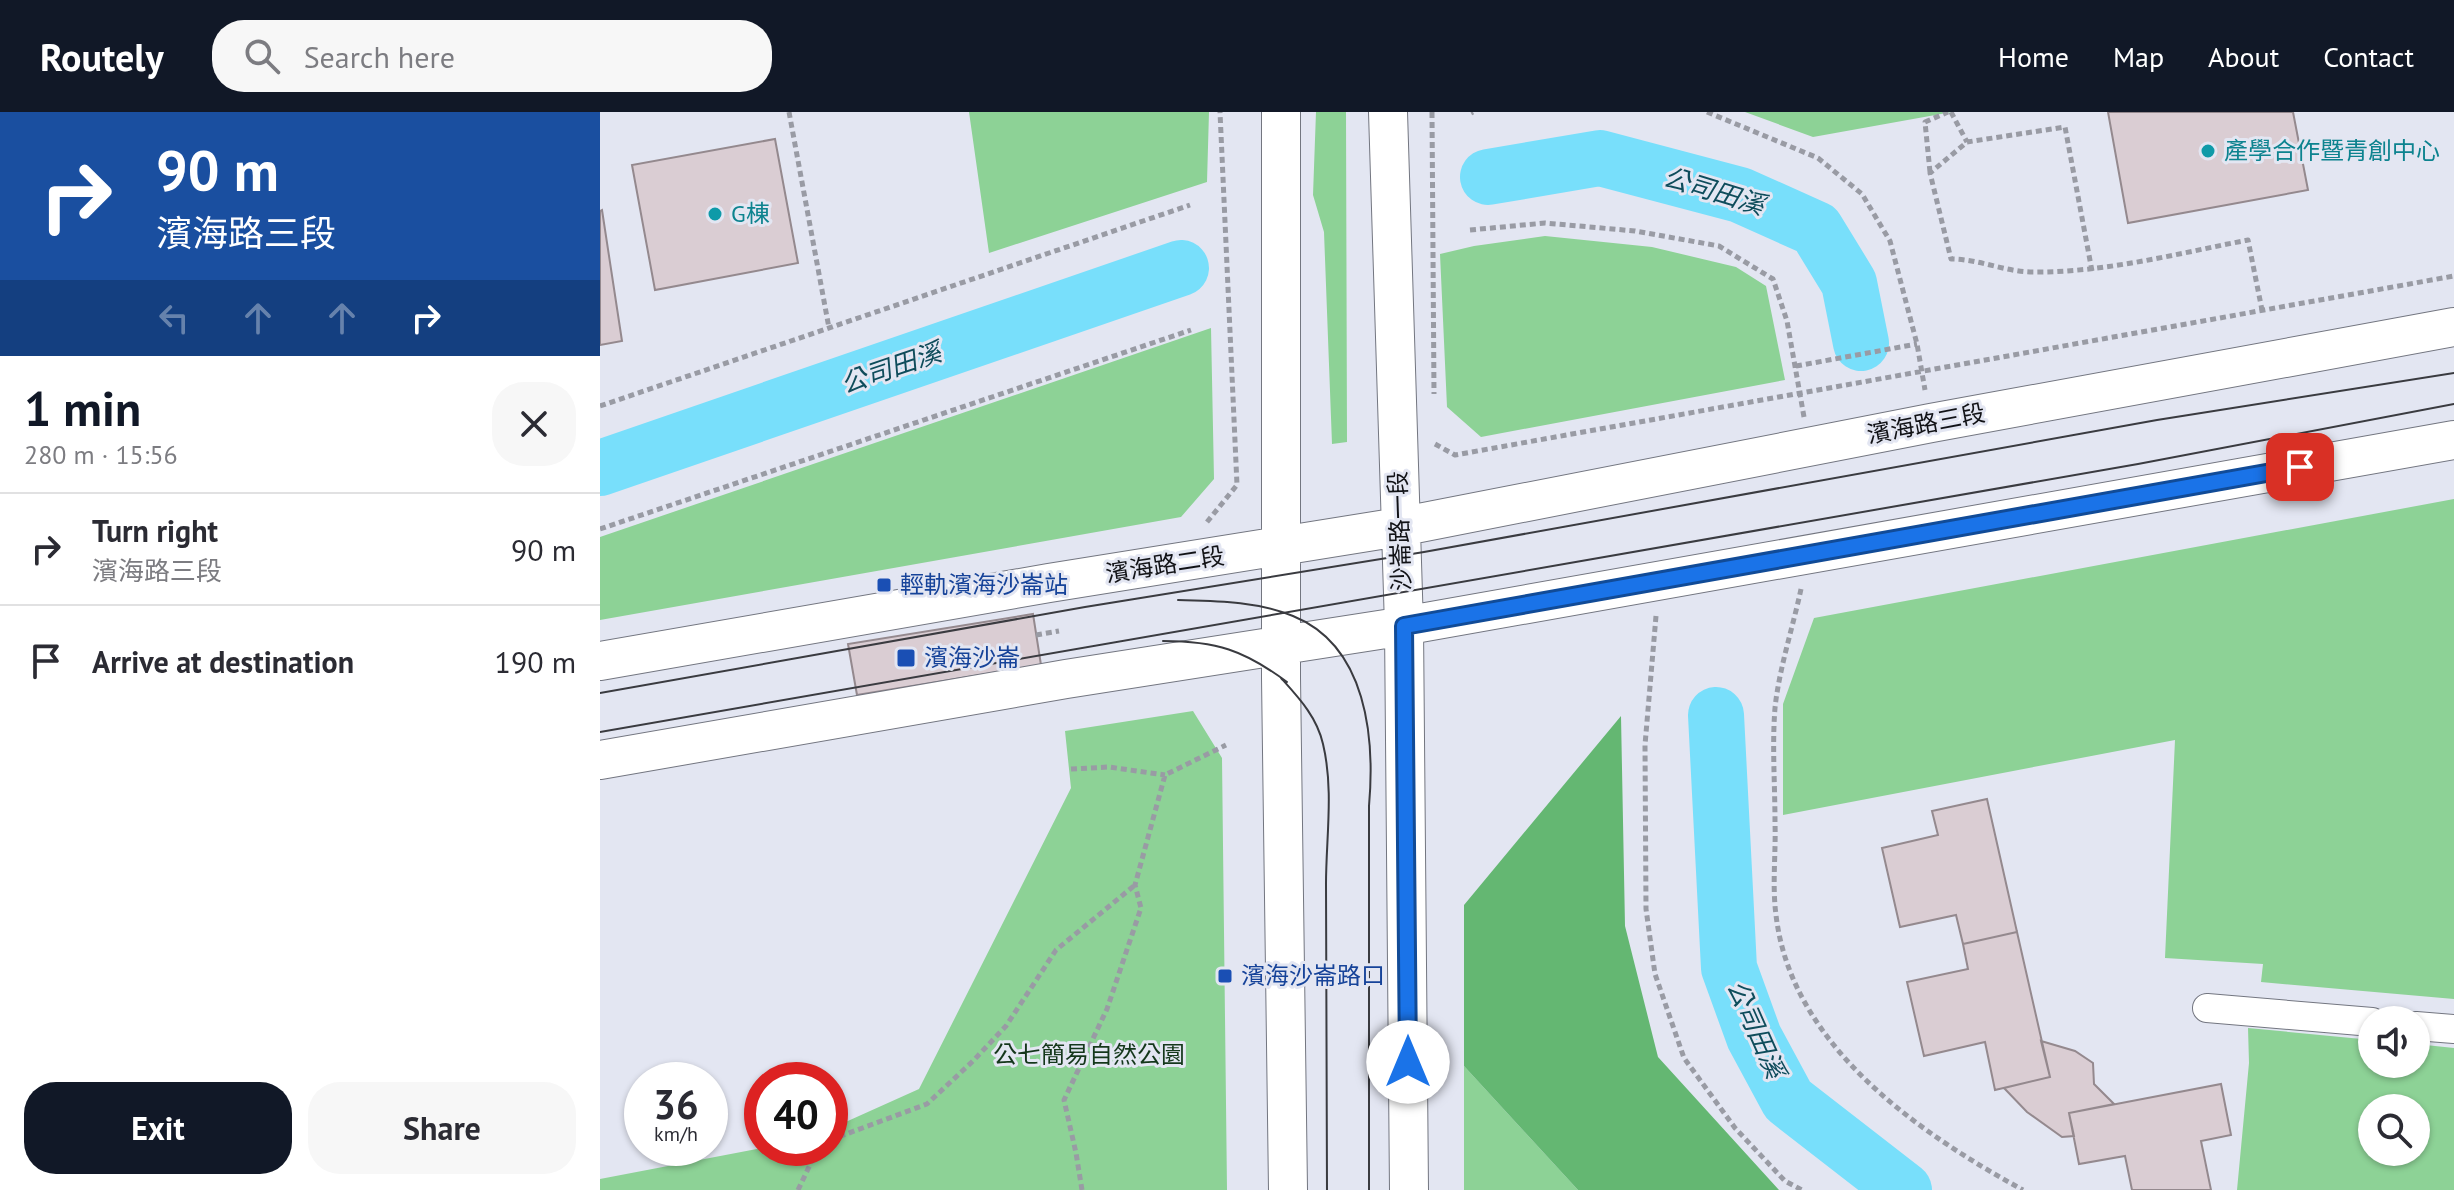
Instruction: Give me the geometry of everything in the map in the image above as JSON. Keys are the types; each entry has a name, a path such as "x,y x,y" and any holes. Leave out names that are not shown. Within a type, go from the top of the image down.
{"street":[{"path":"1281,112 1280,547 1288,1190"},
{"name":"沙崙路一段","path":"1388,112 1404,626 1409,1190"},
{"name":"濱海路三段","path":"1399,527 1931,423 2454,327"},
{"path":"600,760 1066,679 1404,626 2454,440"},
{"name":"濱海路二段","path":"600,661 1049,583 1399,527"},
{"path":"2207,1008 2358,1021"},
{"path":"2430,1027 2454,1029"}],"path":[{"path":"789,112 829,328"},
{"path":"1202,527 1237,485 1220,112"},
{"path":"1432,112 1434,398"},
{"path":"1707,112 1818,158 1862,194 1890,241 1917,344 1931,423"},
{"path":"1967,142 1950,112 1925,122 1930,173 1951,259 1968,259 2025,272 2092,271 2248,240 2262,310"},
{"path":"1930,173 1967,142 2065,127 2092,271"},
{"path":"600,406 1190,205"},
{"path":"1470,230 1545,223 1635,231 1719,246 1773,279 1787,321 1809,447"},
{"path":"1435,429 1435,445 1455,455 2454,276"},
{"path":"600,529 1191,330"},
{"path":"1796,366 1917,344"},
{"path":"1809,552 1775,707 1776,915 1787,963 1815,1020 1861,1075 1911,1118 1985,1169 2023,1190"},
{"path":"1659,579 1645,745 1646,909 1655,974 1684,1058 1735,1128 1785,1181 1802,1190"},
{"path":"1036,635 1059,631"},
{"path":"1071,769 1109,767 1165,775 1226,745"},
{"path":"1082,1190 1064,1100 1107,1009 1137,922 1141,908 1135,885 1165,775"},
{"path":"848,1133 927,1104 1006,1026 1056,950 1135,885"},
{"path":"798,1190 809,1166"}],"green space":[{"path":"969,112 1209,112 1207,182 989,253"},
{"path":"1316,112 1346,112 1347,442 1332,444 1324,232 1313,195"},
{"path":"1745,112 1952,112 1813,137"},
{"path":"1545,236 1652,247 1736,267 1766,286 1785,380 1481,437 1447,407 1440,254"},
{"path":"1211,328 1214,479 1181,517 600,620 600,537"},
{"path":"2454,499 2454,999 2261,982 2263,964 2165,958 2175,740 1783,815 1783,704 1814,618"},
{"name":"公七簡易自然公園","path":"1193,711 1222,758 1227,1190 600,1190 600,1179 668,1166 728,1166 728,1155 744,1151 744,1166 848,1166 848,1121 919,1089 1071,788 1065,731"},
{"path":"1621,716 1625,926 1658,1057 1779,1190 1578,1190 1464,1066 1464,905"},
{"path":"2248,1028 2358,1039 2358,1078 2430,1078 2430,1045 2454,1048 2454,1190 2237,1190 2249,1063"},
{"path":"1464,1066 1578,1190 1464,1190"}],"building":[{"name":"產學合作暨青創中心","path":"2108,112 2293,112 2308,190 2128,223"},
{"name":"G棟","path":"775,139 798,263 655,290 632,165"},
{"path":"600,211 622,341 600,345"},
{"path":"1033,614 1041,665 857,695 848,644"},
{"path":"1987,799 2017,932 1963,944 1956,915 1900,927 1882,848 1938,835 1932,811"},
{"path":"2017,932 2050,1077 1995,1090 1985,1042 1924,1056 1907,982 1968,969 1963,944"},
{"path":"2041,1041 2075,1051 2093,1063 2094,1084 2114,1104 2069,1113 2074,1136 2062,1137 2027,1112 2004,1088 2050,1077"},
{"path":"2221,1084 2231,1135 2201,1141 2211,1190 2132,1190 2125,1156 2079,1164 2069,1113"}],"waterway":[{"name":"公司田溪","path":"1488,177 1600,158 1740,195 1816,229 1849,283 1861,343"},
{"name":"公司田溪","path":"600,468 1181,268"},
{"name":"公司田溪","path":"1716,715 1729,968 1754,1037 1788,1100 1904,1190"}],"tram line":[{"path":"600,693 1085,607 1424,552 2157,420 2454,373"},
{"path":"600,732 2138,464 2454,404"},
{"path":"1178,600 1251,605 1293,616 1318,630 1337,649 1351,671 1361,697 1370,752 1369,1190"},
{"path":"1163,641 1214,646 1257,662 1272,671 1287,682 1281,678 1306,708 1320,734 1329,796 1326,884 1327,1190"}],"place":[{"name":"產學合作暨青創中心","path":"2208,151"},
{"name":"G棟","path":"715,214"},
{"name":"輕軌濱海沙崙站","path":"884,585"},
{"name":"濱海沙崙","path":"906,658"},
{"name":"濱海沙崙路口","path":"1225,976"}],"route":[{"path":"1408,1062 1404,626 2300,467"}]}
